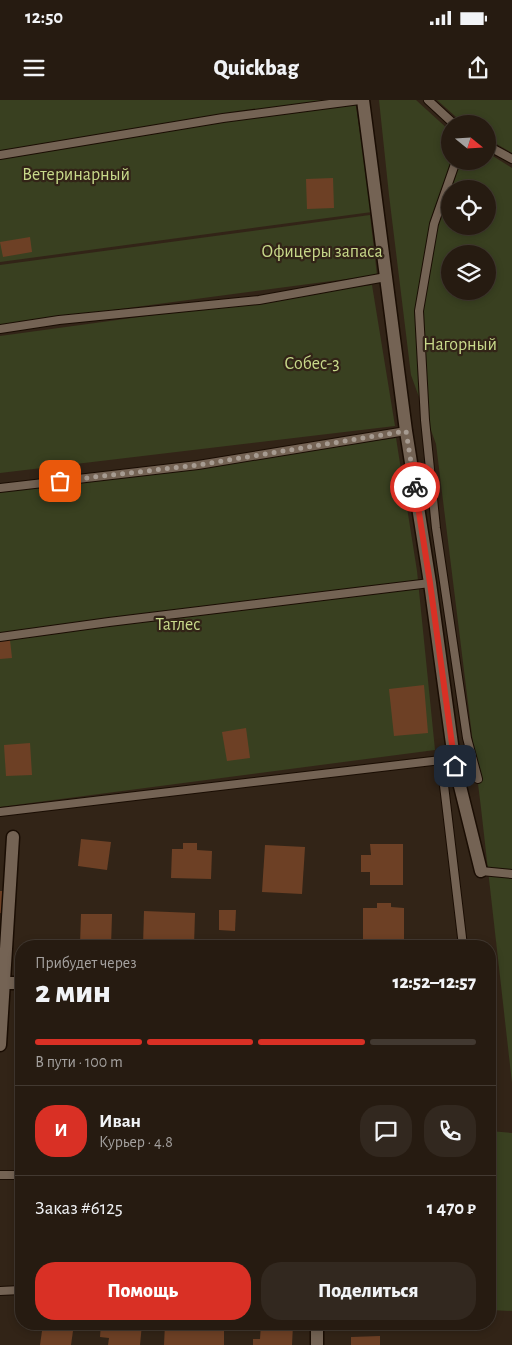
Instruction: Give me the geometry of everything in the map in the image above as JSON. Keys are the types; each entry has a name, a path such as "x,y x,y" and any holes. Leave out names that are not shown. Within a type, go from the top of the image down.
{"street":[{"path":"362,100 406,431 430,583 455,766 481,872"},
{"path":"0,1045 1,983 13,837"},
{"path":"1,983 15,983"},
{"path":"317,1330 317,1345"}],"lane":[{"path":"0,155 224,118 362,100"},
{"path":"428,100 444,115"},
{"path":"496,150 512,159"},
{"path":"453,170 434,224 419,311 425,420 436,528 467,738 478,779"},
{"path":"0,329 59,320 259,300 386,277"},
{"path":"0,488 198,465 406,431"},
{"path":"0,637 430,583"},
{"path":"0,812 442,760 461,940"},
{"path":"481,872 512,874"},
{"path":"0,1175 15,1175"},
{"path":"0,1291 15,1290"}],"green space":[{"name":"Ветеринарный","path":"0,100 355,100 372,212 0,262"},
{"name":"Нагорный","path":"379,100 416,100 441,123 441,170 496,170 496,158 512,168 512,1083 481,808 436,444 411,375"},
{"path":"437,100 512,100 512,153 496,144 496,115 454,115"},
{"name":"Офицеры запаса","path":"370,215 377,275 0,325 0,265"},
{"name":"Собес-3","path":"372,285 395,426 0,473 0,336"},
{"name":"Татлес","path":"396,438 417,571 435,750 0,807 0,490"},
{"path":"496,1132 512,1133 512,1311 496,1310"}],"building":[{"path":"333,178 334,208 307,209 306,179"},
{"path":"30,237 32,252 3,257 0,242"},
{"path":"10,640 12,658 0,659 0,641"},
{"path":"424,685 428,733 394,736 389,689"},
{"path":"246,728 250,758 227,761 222,732"},
{"path":"30,743 32,775 6,776 4,745"},
{"path":"81,839 111,842 107,870 78,866"},
{"path":"183,843 197,843 197,850 212,851 211,879 171,878 172,849 183,849"},
{"path":"370,844 403,844 403,885 370,885 370,872 361,872 361,855 371,855"},
{"path":"265,845 305,847 302,894 262,892"},
{"path":"0,891 7,891 7,914 0,913"},
{"path":"377,903 391,903 391,907 404,908 404,940 363,940 363,908 377,908"},
{"path":"219,910 236,910 235,931 219,930"},
{"path":"144,911 195,913 194,940 143,940"},
{"path":"81,914 112,914 111,940 80,940"},
{"path":"42,1330 73,1330 71,1345 40,1345"},
{"path":"101,1330 141,1330 140,1345 108,1345 109,1338 100,1337"},
{"path":"165,1330 224,1330 224,1345 164,1345"},
{"path":"261,1330 293,1330 292,1345 253,1345 253,1339 260,1339"},
{"path":"380,1336 380,1345 351,1345 351,1337"}],"way so far":[{"path":"60,481 198,465 406,431 415,487"}],"route":[{"path":"415,487 455,766"}]}
